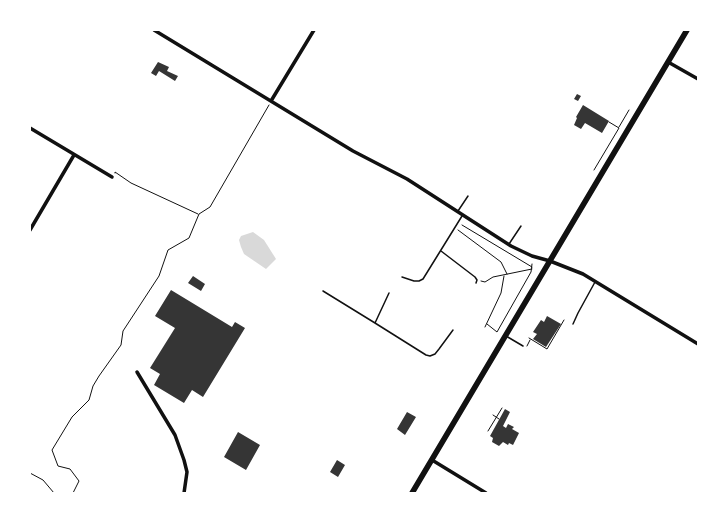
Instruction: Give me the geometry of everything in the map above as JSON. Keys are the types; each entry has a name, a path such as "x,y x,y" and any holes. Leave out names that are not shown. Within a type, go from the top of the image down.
{"main road":[{"path":"412,493 688,30"}],"street":[{"path":"154,30 353,151 397,174 509,244 532,256 584,274 698,344"},
{"path":"271,101 314,30"},
{"path":"668,62 698,79"},
{"path":"30,128 112,177"},
{"path":"30,230 74,155"},
{"path":"137,372 175,435 187,472 185,493"},
{"path":"432,460 486,493"}],"lane":[{"path":"458,211 468,196"},
{"path":"402,277 419,282 423,279 463,215"},
{"path":"509,244 521,226"},
{"path":"441,251 477,280 476,284"},
{"path":"573,324 596,282"},
{"path":"323,291 426,355 430,356 435,354 453,330"},
{"path":"375,323 389,293"},
{"path":"506,336 523,346"}],"path":[{"path":"73,493 79,481 70,469 58,466 52,450 72,417 89,400 93,386 121,345 123,331 159,276 168,250 190,238 199,214 210,207 271,101"},
{"path":"594,170 629,110"},
{"path":"609,122 619,128"},
{"path":"112,177 116,172 131,183 199,214"},
{"path":"458,223 532,268"},
{"path":"455,227 501,262 507,274"},
{"path":"487,324 497,332 532,268 532,264"},
{"path":"477,280 485,282 493,277 532,268"},
{"path":"485,327 501,293 504,275"},
{"path":"525,348 529,339 547,349 564,320"},
{"path":"488,431 502,408"},
{"path":"493,415 499,419"},
{"path":"30,473 43,480 54,493"}],"shaded area":[{"path":"253,232 264,240 276,259 266,269 244,254 241,247 239,240 241,236"}],"building":[{"path":"158,62 169,67 167,71 178,76 175,81 159,71 156,76 151,73"},
{"path":"577,94 581,96 578,101 574,99"},
{"path":"583,105 609,121 602,133 585,123 581,129 574,125 577,118 576,117"},
{"path":"193,276 205,284 201,291 188,283"},
{"path":"171,290 232,327 235,322 245,328 203,397 192,390 184,403 154,385 160,374 150,368 175,328 155,316"},
{"path":"547,316 561,324 546,347 533,339 537,334 533,332 541,320 544,322"},
{"path":"505,409 510,412 503,426 506,428 508,424 514,427 512,429 519,433 513,445 509,443 508,445 503,442 499,446 492,442 493,438 490,436"},
{"path":"407,412 416,417 405,435 397,429"},
{"path":"238,432 260,445 246,470 224,457"},
{"path":"337,460 345,465 338,477 330,472"}]}
